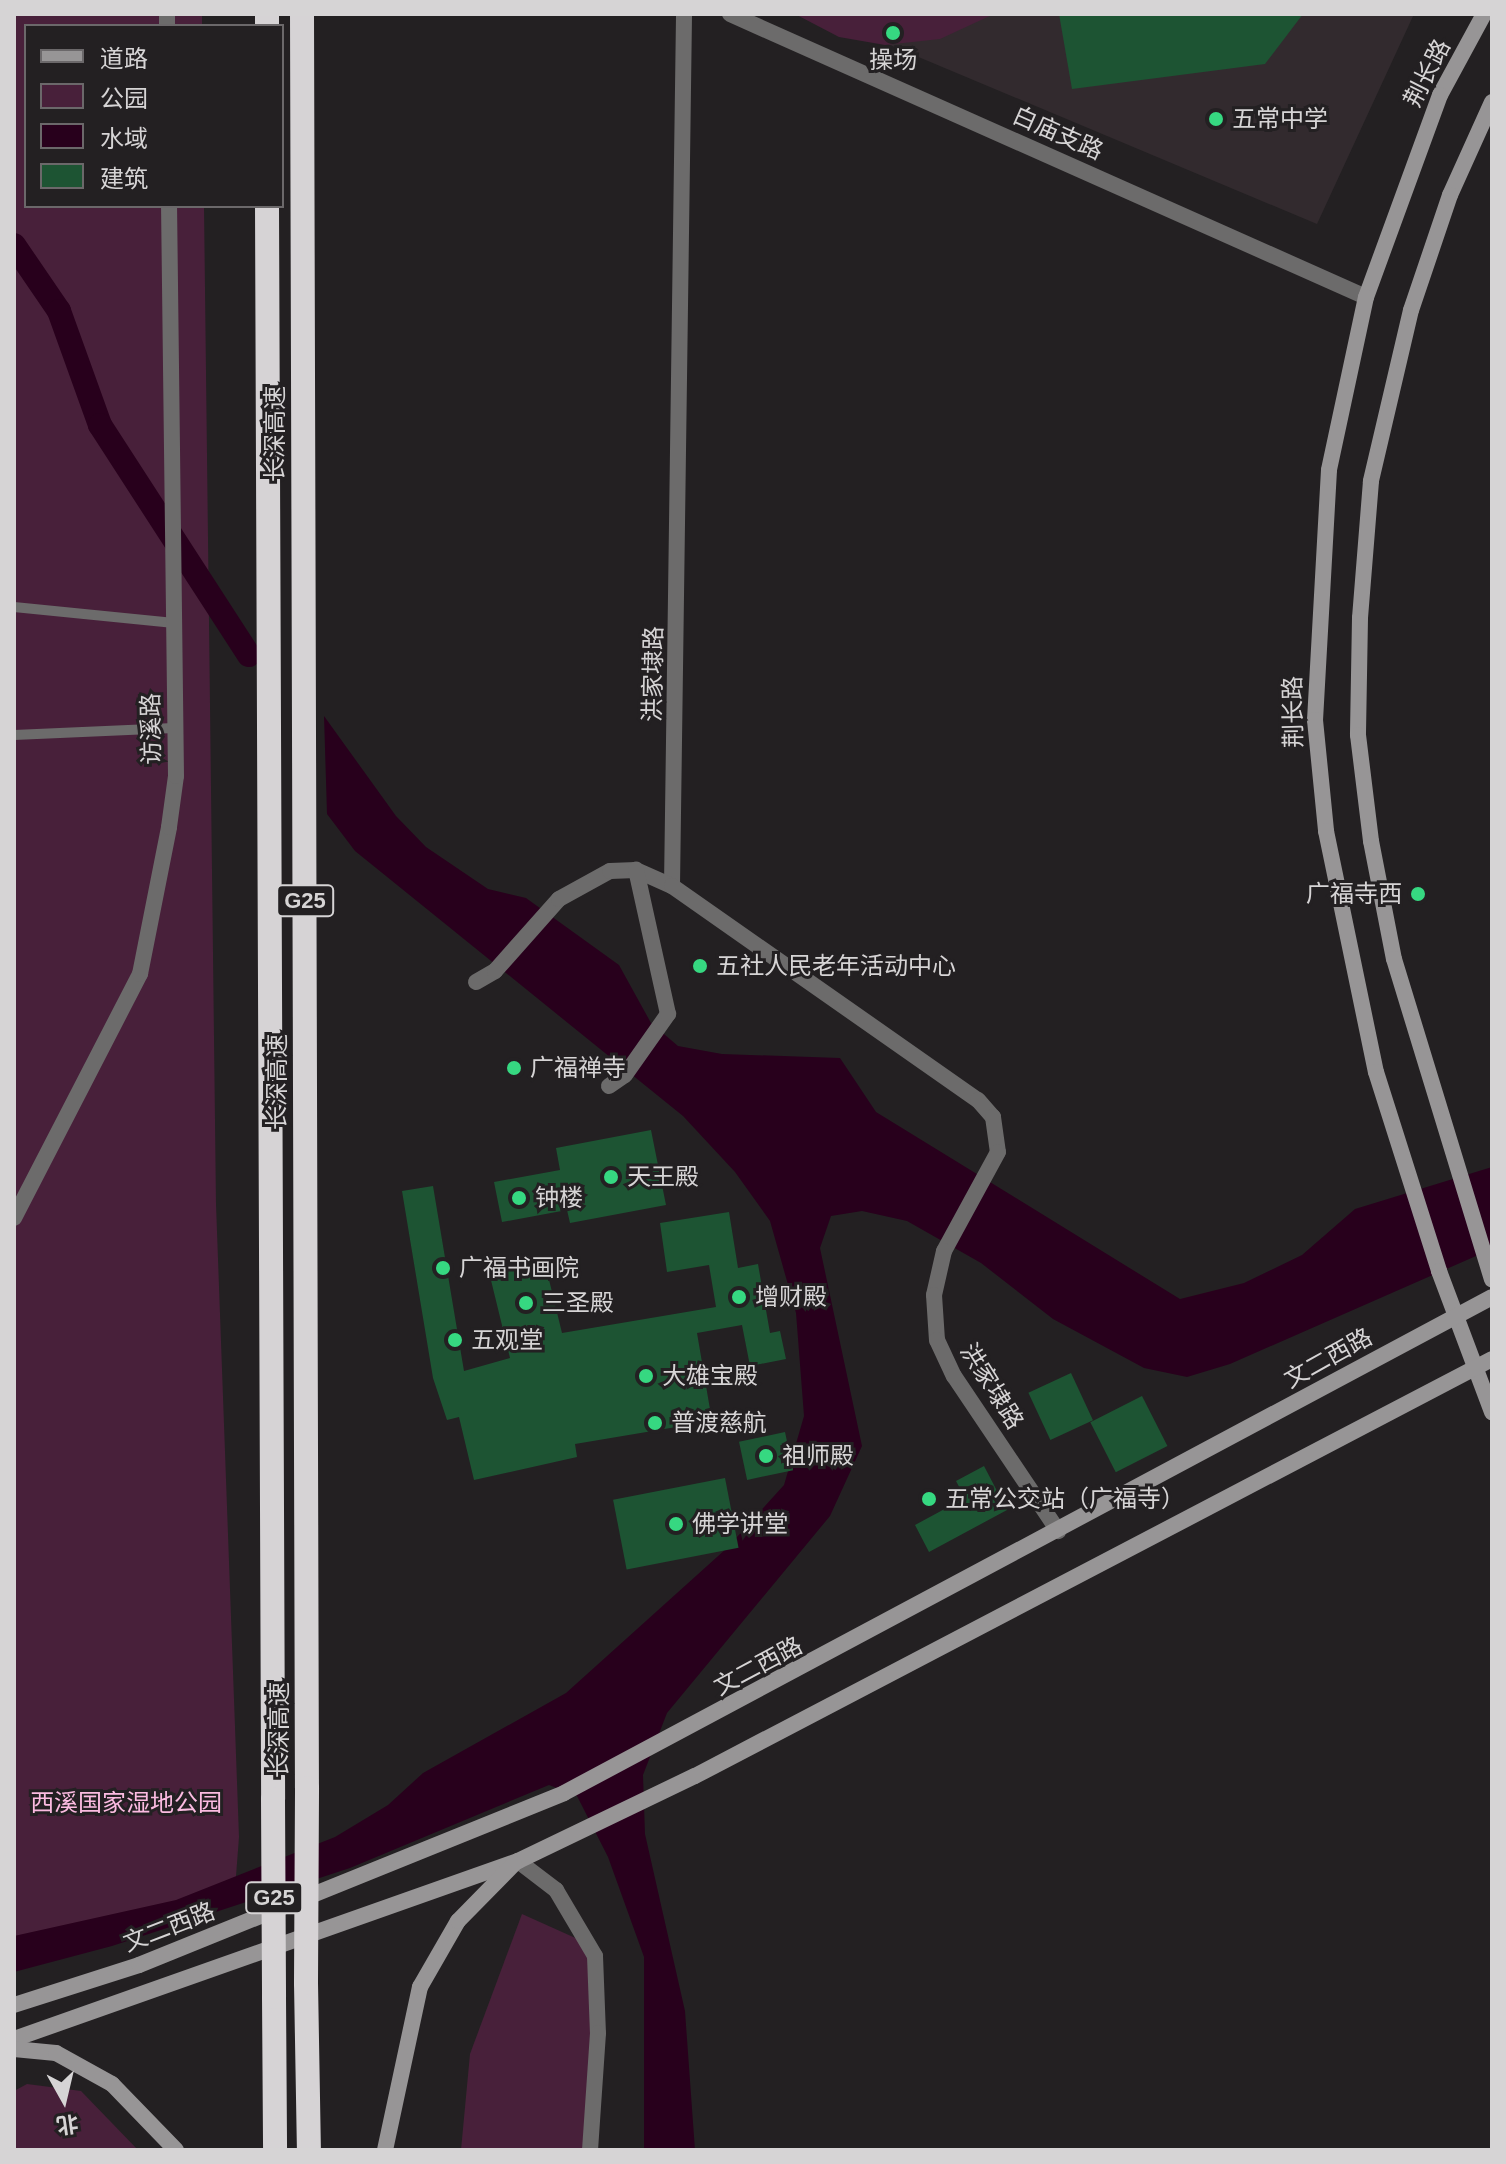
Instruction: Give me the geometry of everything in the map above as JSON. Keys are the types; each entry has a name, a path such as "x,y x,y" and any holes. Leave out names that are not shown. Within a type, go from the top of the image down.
{"highway":[{"name":"长深高速","path":"302,14 306,1983 309,2150"},
{"name":"长深高速","path":"267,208 275,2150"}],"main road":[{"name":"荆长路","path":"1484,14 1429,121 1366,297 1327,483 1315,720 1326,831 1376,1072 1439,1271 1484,1363 1492,1412"},
{"path":"1492,102 1450,195 1411,310 1371,481 1360,618 1358,735 1371,841 1394,959 1455,1161 1488,1253 1492,1279"},
{"name":"文二西路","path":"14,2005 153,1960 564,1793 674,1738 1492,1297"},
{"path":"14,2039 518,1861 695,1776 1484,1363"},
{"path":"385,2150 420,1987 458,1921 518,1861"},
{"path":"14,2049 56,2053 112,2084 176,2150"}],"street":[{"name":"洪家埭路","path":"684,14 672,886 978,1100 993,1117 1000,1136 990,1168 944,1251 934,1295 937,1340 954,1376 1058,1531"},
{"name":"白庙支路","path":"730,14 1366,297"},
{"name":"访溪路","path":"14,1218 140,974 169,827 174,728 169,208"},
{"path":"476,982 495,971 559,899 610,871 636,870 672,886"},
{"path":"609,1086 625,1075 664,1026 668,1014 662,979 650,951 636,870"},
{"path":"518,1861 556,1890 595,1956 598,2033 590,2150"}],"lane":[{"path":"14,607 174,623"},
{"path":"14,735 174,728"}],"shaded area":[{"name":"五常中学","path":"816,14 1414,14 1317,224"}],"green space":[{"name":"西溪国家湿地公园","path":"14,14 202,14 202,24 24,24 24,208 204,208 216,1204 239,1837 235,1889 14,1961"},
{"name":"操场","path":"795,14 994,14 940,39 885,45 839,37"},
{"path":"522,1914 591,1945 598,2150 461,2150 470,2054"},
{"path":"27,2084 81,2091 138,2150 14,2150 14,2091"}],"water":[{"path":"324,716 396,816 426,847 488,889 526,898 619,965 651,1023 678,1046 722,1054 840,1058 876,1112 1180,1299 1244,1283 1302,1255 1355,1209 1492,1167 1492,1249 1230,1364 1187,1377 1144,1368 1053,1319 981,1263 907,1221 862,1211 831,1216 820,1248 862,1446 830,1516 667,1713 643,1775 645,1834 685,2011 695,2150 644,2150 644,1957 608,1857 577,1796 549,1785 350,1868 112,1946 14,1972 14,1936 176,1900 335,1837 388,1805 423,1773 566,1693 727,1548 784,1485 804,1416 796,1313 770,1221 735,1172 683,1116 355,851 327,814"}],"building":[{"path":"1059,14 1303,14 1265,64 1072,89"},
{"name":"天王殿","path":"651,1130 666,1205 570,1223 567,1210 502,1222 494,1182 560,1170 556,1148"},
{"path":"433,1186 464,1371 510,1358 488,1268 543,1255 562,1333 716,1307 709,1265 667,1272 660,1223 729,1212 738,1268 758,1264 770,1333 780,1331 786,1359 750,1366 742,1325 697,1333 712,1421 575,1444 577,1457 474,1480 459,1417 447,1420 433,1378 402,1191"},
{"path":"1071,1373 1093,1420 1050,1440 1028,1393"},
{"path":"1142,1396 1167,1446 1116,1472 1090,1422"},
{"name":"祖师殿","path":"785,1432 793,1470 747,1480 739,1442"},
{"path":"984,1466 1007,1510 929,1552 915,1525 965,1498 956,1481"},
{"name":"佛学讲堂","path":"725,1478 739,1548 627,1569 613,1500"}],"waterway":[{"path":"14,245 59,311 100,425 249,655"}],"place":[{"name":"操场","path":"893,33"},
{"name":"五常中学","path":"1216,119"},
{"name":"广福寺西","path":"1418,894"},
{"name":"五社人民老年活动中心","path":"700,966"},
{"name":"广福禅寺","path":"514,1068"},
{"name":"天王殿","path":"611,1177"},
{"name":"钟楼","path":"519,1198"},
{"name":"广福书画院","path":"443,1268"},
{"name":"增财殿","path":"739,1297"},
{"name":"三圣殿","path":"526,1303"},
{"name":"五观堂","path":"455,1340"},
{"name":"大雄宝殿","path":"646,1376"},
{"name":"普渡慈航","path":"655,1423"},
{"name":"祖师殿","path":"766,1456"},
{"name":"五常公交站（广福寺）","path":"929,1499"},
{"name":"佛学讲堂","path":"676,1524"}]}
